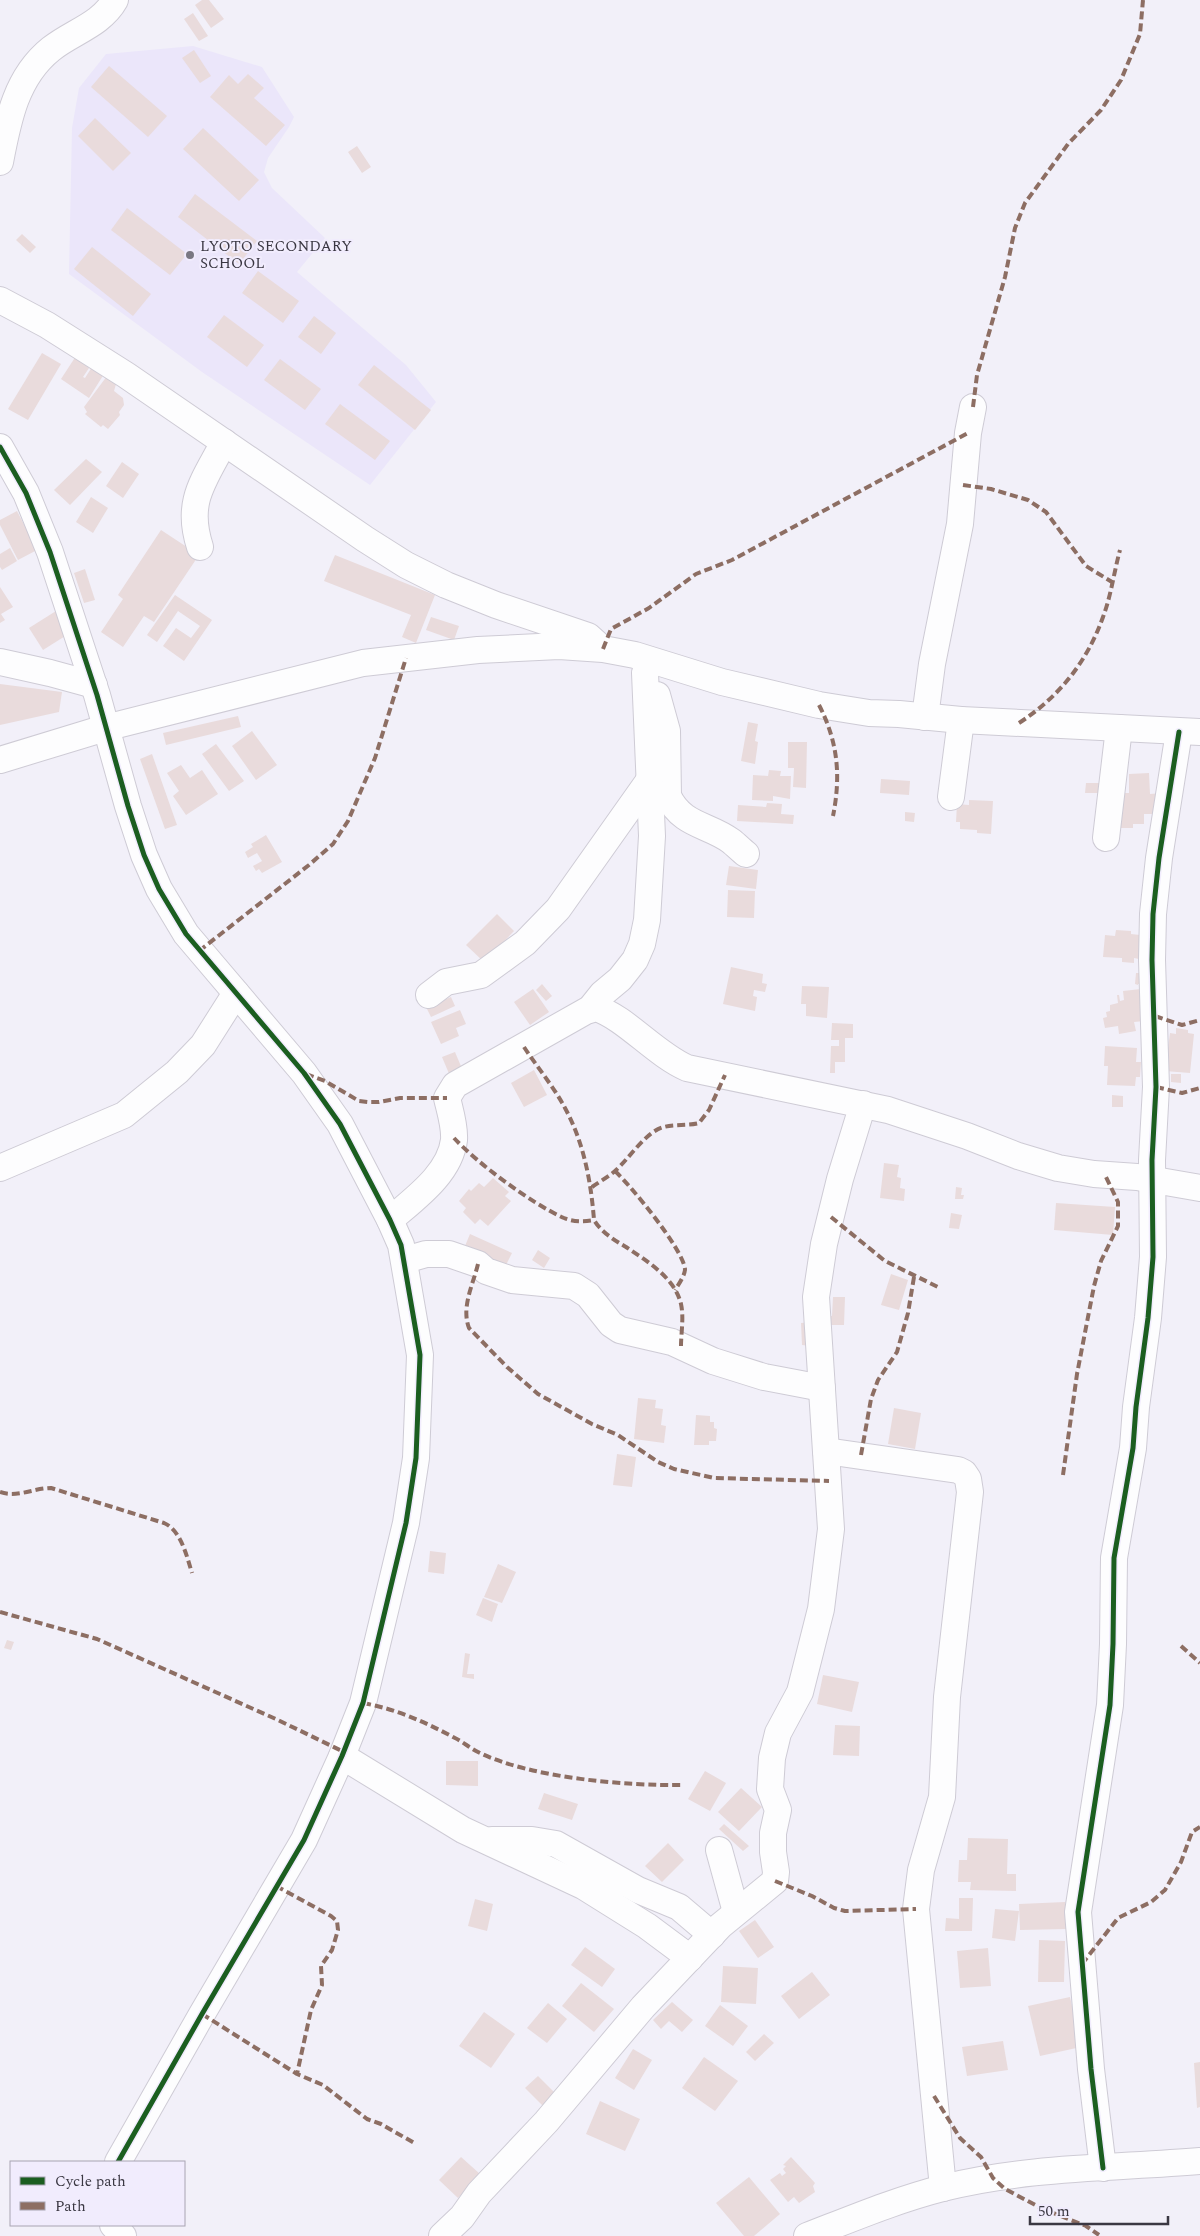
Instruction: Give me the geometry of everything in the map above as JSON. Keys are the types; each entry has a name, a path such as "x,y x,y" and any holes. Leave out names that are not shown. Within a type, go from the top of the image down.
{"street":[{"path":"0,162 14,103 24,78 52,48 91,25 104,15 115,0"},
{"path":"0,300 86,349 406,565 496,605 588,636 603,649"},
{"path":"925,717 932,664 960,524 968,433 973,407"},
{"path":"200,547 193,520 194,504 202,483 224,442"},
{"path":"0,447 26,493 50,552 94,685 105,728 144,855 158,889 186,934 304,1073 340,1124 401,1244 420,1355 416,1458 406,1523 376,1655 363,1702 342,1756 304,1840 119,2161"},
{"path":"0,760 105,728 363,663 518,647 559,646 603,649 640,664 819,705 869,713 961,720 1190,732 1159,858 1153,914 1152,960 1156,1087 1152,1179 1153,1256 1133,1448 1114,1558 1110,1705 1078,1912 1091,2068 1103,2168"},
{"path":"0,662 94,685"},
{"path":"390,1220 426,1188 446,1163 454,1138 447,1098 455,1085 590,1009 602,994 620,979 635,960 642,944 647,920 652,836 650,779 640,664"},
{"path":"640,664 660,703 667,732 668,796 672,805 683,816 730,841 746,854"},
{"path":"951,797 961,720"},
{"path":"1106,838 1119,728"},
{"path":"429,995 446,982 481,975 525,943 569,895 650,779"},
{"path":"0,1168 124,1115 178,1072 203,1045 236,993"},
{"path":"590,1009 600,1009 668,1058 687,1068 863,1104 914,1118 1018,1156 1058,1168 1094,1174 1152,1179 1200,1188"},
{"path":"442,2236 462,2217 479,2193 546,2122 643,2007 736,1912 771,1886 776,1876 772,1842 778,1810 770,1779 778,1733 800,1692 821,1609 831,1529 831,1499 816,1297 820,1262 840,1179 863,1104"},
{"path":"405,1260 426,1254 449,1254 478,1264 486,1270 512,1280 574,1286 588,1295 611,1324 620,1330 672,1342 713,1361 764,1377 822,1388"},
{"path":"826,1451 958,1470 964,1473 968,1479 970,1492 947,1698 942,1797 921,1870 916,1909 943,2188"},
{"path":"342,1756 463,1830 489,1840 583,1886 617,1906 690,1958"},
{"path":"489,1840 532,1840 556,1844 638,1890 679,1907 712,1935"},
{"path":"719,1850 736,1912"},
{"path":"807,2236 897,2202 943,2188 993,2178 1200,2161"},
{"path":"114,2226 123,2236"}],"shaded area":[{"name":"LYOTO SECONDARY SCHOOL","path":"193,46 262,67 294,117 268,158 264,172 272,188 325,238 297,272 406,365 436,402 370,485 202,372 69,274 72,128 79,88 106,54"}],"building":[{"path":"202,0 209,0 224,19 211,28 195,5"},
{"path":"193,13 208,36 199,41 184,19"},
{"path":"194,50 211,76 200,83 182,58"},
{"path":"109,66 167,116 148,137 91,87"},
{"path":"248,74 264,88 254,98 285,125 266,146 210,97 229,75 238,84"},
{"path":"95,118 131,153 113,171 78,136"},
{"path":"203,128 259,180 239,201 183,149"},
{"path":"357,146 371,167 362,173 348,152"},
{"path":"195,194 257,241 239,264 178,217"},
{"path":"127,208 187,254 170,275 111,230"},
{"path":"22,234 36,247 30,253 16,240"},
{"path":"92,247 151,294 133,316 74,269"},
{"path":"258,271 299,301 283,323 242,293"},
{"path":"224,315 264,345 247,367 207,337"},
{"path":"314,316 336,333 321,354 298,337"},
{"path":"42,353 61,364 28,420 8,409"},
{"path":"76,356 87,363 85,365 89,368 83,377 85,378 92,367 104,374 89,398 61,379"},
{"path":"280,359 321,389 305,410 264,380"},
{"path":"374,365 431,410 415,430 358,385"},
{"path":"107,376 116,384 114,391 123,398 124,405 119,412 120,415 108,429 103,425 101,427 85,414 87,412 84,407"},
{"path":"340,404 390,441 375,460 325,424"},
{"path":"86,459 102,472 70,505 54,490"},
{"path":"122,462 139,474 123,498 106,486"},
{"path":"91,497 108,508 93,533 76,522"},
{"path":"17,511 37,550 18,560 0,525 0,520"},
{"path":"161,530 199,555 154,622 144,616 123,647 101,632 123,599 118,595"},
{"path":"10,548 17,561 2,570 0,567 0,554"},
{"path":"335,555 435,595 416,643 402,637 411,615 324,581"},
{"path":"85,569 95,600 84,603 74,573"},
{"path":"0,587 13,607 1,614 5,620 0,623"},
{"path":"175,595 212,620 184,661 163,646 176,628 191,638 200,626 178,611 157,642 147,635"},
{"path":"56,611 70,633 43,650 29,628"},
{"path":"431,617 459,626 454,640 426,630"},
{"path":"0,684 62,692 59,712 0,725"},
{"path":"238,716 241,727 166,745 163,733"},
{"path":"748,722 758,724 755,741 758,742 755,764 741,761"},
{"path":"252,731 277,765 256,780 232,746"},
{"path":"788,742 807,742 806,788 793,787 794,768 788,768"},
{"path":"216,744 244,781 229,791 202,754"},
{"path":"152,754 177,825 165,829 140,759"},
{"path":"181,765 190,778 202,770 218,794 186,815 173,796 179,791 167,773"},
{"path":"769,770 781,771 780,776 791,776 790,799 773,796 773,801 752,800 753,775 768,776"},
{"path":"1149,773 1150,794 1163,793 1163,814 1144,814 1144,824 1133,824 1133,828 1118,828 1117,802 1124,801 1123,793 1129,793 1129,774"},
{"path":"881,779 910,781 909,795 880,793"},
{"path":"1086,783 1104,783 1104,793 1085,793"},
{"path":"969,800 993,801 991,834 977,833 977,830 960,829 960,822 956,822 957,804 969,805"},
{"path":"767,803 782,804 781,814 794,815 793,824 737,821 738,805 766,807"},
{"path":"905,812 915,813 914,822 905,821"},
{"path":"266,835 282,862 262,873 259,869 256,871 253,866 262,861 257,853 248,858 245,852 253,847 251,844"},
{"path":"729,866 758,870 756,889 726,885"},
{"path":"728,890 755,891 754,918 727,917"},
{"path":"497,914 514,931 484,962 466,945"},
{"path":"1116,930 1131,931 1131,934 1140,935 1139,959 1134,958 1134,963 1122,962 1122,958 1103,957 1105,935 1115,936"},
{"path":"731,967 763,974 762,983 767,984 765,992 754,990 753,996 757,997 755,1011 723,1004"},
{"path":"1136,973 1141,973 1142,984 1135,984"},
{"path":"542,984 552,996 546,1001 536,990"},
{"path":"802,986 829,987 827,1018 806,1016 806,1004 801,1004"},
{"path":"533,989 549,1012 530,1025 514,1002"},
{"path":"1141,989 1144,1021 1134,1022 1136,1031 1119,1034 1118,1026 1105,1028 1103,1018 1107,1017 1106,1012 1110,1011 1110,1005 1118,1003 1117,995 1119,995 1120,1001 1124,1000 1123,991"},
{"path":"451,997 455,1006 431,1017 426,1007"},
{"path":"460,1010 466,1024 456,1028 459,1036 441,1044 431,1022"},
{"path":"832,1023 853,1024 853,1038 845,1038 845,1062 835,1062 835,1073 830,1073 831,1046 839,1046 839,1040 831,1040"},
{"path":"1176,1028 1188,1030 1188,1033 1194,1034 1190,1073 1165,1071 1170,1033 1176,1034"},
{"path":"1105,1046 1137,1048 1136,1062 1141,1062 1140,1077 1136,1077 1135,1086 1107,1085 1108,1066 1104,1066"},
{"path":"455,1052 463,1071 450,1076 442,1057"},
{"path":"534,1070 547,1095 524,1107 511,1083"},
{"path":"1171,1074 1181,1074 1181,1083 1171,1082"},
{"path":"1112,1095 1123,1096 1123,1107 1112,1107"},
{"path":"884,1163 899,1165 897,1177 901,1178 900,1188 905,1189 904,1201 880,1198"},
{"path":"493,1178 509,1192 505,1196 511,1201 488,1226 480,1219 475,1224 463,1212 466,1208 459,1201 469,1189 471,1191 479,1183 484,1187"},
{"path":"956,1187 962,1188 961,1195 964,1195 963,1199 955,1199"},
{"path":"1056,1203 1115,1207 1113,1235 1054,1230"},
{"path":"951,1213 962,1215 959,1229 949,1228"},
{"path":"470,1234 512,1253 506,1265 465,1246"},
{"path":"538,1250 550,1258 544,1268 532,1260"},
{"path":"891,1274 908,1280 899,1310 881,1305"},
{"path":"833,1297 845,1297 844,1325 820,1325 820,1316 832,1316"},
{"path":"811,1322 811,1346 802,1345 801,1323"},
{"path":"638,1398 656,1400 655,1408 663,1409 661,1425 666,1426 664,1443 634,1439"},
{"path":"894,1408 921,1413 915,1449 888,1444"},
{"path":"696,1415 710,1416 710,1422 714,1422 714,1428 717,1429 716,1441 709,1441 709,1445 694,1445"},
{"path":"617,1454 636,1457 632,1487 613,1485"},
{"path":"430,1551 446,1553 444,1574 428,1572"},
{"path":"498,1564 516,1572 502,1603 484,1597"},
{"path":"483,1598 498,1604 492,1622 476,1615"},
{"path":"7,1640 14,1642 11,1650 4,1648"},
{"path":"465,1653 470,1654 467,1674 474,1674 474,1679 462,1677"},
{"path":"823,1675 859,1682 852,1712 817,1704"},
{"path":"835,1725 860,1726 859,1756 833,1755"},
{"path":"446,1761 478,1761 478,1786 446,1785"},
{"path":"705,1771 726,1783 710,1811 688,1799"},
{"path":"741,1788 762,1807 739,1831 718,1812"},
{"path":"544,1793 578,1804 572,1820 538,1809"},
{"path":"724,1824 749,1846 743,1851 719,1829"},
{"path":"968,1838 1008,1839 1007,1874 1016,1874 1016,1891 970,1890 971,1882 958,1882 959,1860 967,1860"},
{"path":"668,1843 684,1860 662,1882 645,1866"},
{"path":"959,1898 973,1898 972,1931 945,1931 946,1918 959,1919"},
{"path":"475,1899 493,1904 487,1931 468,1926"},
{"path":"1065,1902 1066,1929 1020,1930 1019,1904"},
{"path":"995,1909 1019,1911 1015,1941 992,1938"},
{"path":"755,1920 774,1947 758,1958 739,1931"},
{"path":"1039,1940 1065,1941 1064,1982 1038,1982"},
{"path":"585,1947 615,1969 602,1987 571,1965"},
{"path":"988,1948 991,1986 960,1988 957,1951"},
{"path":"723,1966 758,1968 756,2004 721,2002"},
{"path":"812,1972 830,1995 799,2019 781,1996"},
{"path":"581,1983 614,2009 594,2032 562,2006"},
{"path":"1070,1997 1081,2047 1040,2056 1028,2006"},
{"path":"672,2002 693,2020 682,2032 669,2021 661,2029 653,2020"},
{"path":"548,2003 567,2019 547,2043 527,2028"},
{"path":"720,2005 748,2026 733,2046 705,2026"},
{"path":"484,2012 515,2034 491,2068 459,2046"},
{"path":"764,2034 774,2043 755,2061 746,2052"},
{"path":"1003,2041 1008,2070 967,2076 962,2047"},
{"path":"633,2049 652,2060 634,2090 615,2078"},
{"path":"704,2057 738,2081 715,2111 682,2088"},
{"path":"1200,2062 1200,2107 1197,2108 1194,2063"},
{"path":"538,2076 558,2096 545,2108 525,2088"},
{"path":"600,2101 640,2119 625,2151 586,2134"},
{"path":"461,2157 480,2174 458,2198 439,2180"},
{"path":"791,2157 815,2183 813,2186 815,2192 799,2203 794,2197 788,2202 770,2180 780,2173 782,2176 786,2173 783,2169 786,2166 783,2165"},
{"path":"749,2177 780,2214 754,2236 744,2236 716,2203"}],"marked path":[{"path":"973,407 977,375 1005,277 1015,228 1025,203 1068,144 1101,110 1121,80 1140,34 1143,0"},
{"path":"603,649 611,629 649,608 696,574 732,560 968,433"},
{"path":"963,485 991,489 1028,500 1046,512 1086,566 1112,582"},
{"path":"1019,723 1047,702 1059,690 1089,649 1106,609 1120,550"},
{"path":"199,951 333,844 348,821 375,758 406,658"},
{"path":"819,705 830,732 836,759 837,787 833,816"},
{"path":"1155,1016 1182,1025 1200,1020"},
{"path":"524,1047 561,1100 572,1121 586,1163 594,1220 608,1235 659,1271 673,1286 678,1295 682,1315 681,1346"},
{"path":"306,1074 325,1081 359,1101 379,1102 400,1098 447,1098"},
{"path":"592,1187 615,1171 644,1140 657,1130 668,1126 699,1123 709,1110 725,1075"},
{"path":"1156,1087 1182,1093 1200,1088"},
{"path":"454,1138 490,1171 551,1212 568,1219 579,1221 594,1220"},
{"path":"615,1171 655,1218 682,1260 685,1271 682,1280 675,1290"},
{"path":"1063,1475 1077,1374 1094,1286 1101,1261 1118,1226 1118,1202 1105,1175"},
{"path":"831,1217 885,1261 938,1287"},
{"path":"478,1264 467,1304 466,1312 469,1328 507,1367 538,1394 592,1424 618,1435 658,1462 674,1469 714,1478 829,1481"},
{"path":"861,1455 871,1399 878,1380 897,1352 908,1313 914,1277"},
{"path":"0,1492 13,1494 51,1488 164,1523 179,1538 192,1573"},
{"path":"0,1612 97,1639 278,1720 344,1752"},
{"path":"1181,1646 1200,1663"},
{"path":"363,1703 421,1721 478,1752 499,1761 524,1768 579,1779 607,1782 683,1785"},
{"path":"1082,1964 1118,1918 1151,1902 1165,1890 1181,1862 1192,1832 1200,1827"},
{"path":"775,1881 812,1896 834,1908 845,1911 916,1909"},
{"path":"276,1886 337,1921 338,1930 332,1950 321,1966 322,1985 311,2010 297,2074"},
{"path":"202,2014 297,2074 323,2085 367,2119 381,2124 416,2144"},
{"path":"934,2096 960,2138 981,2157 993,2178 1005,2189 1043,2209 1086,2226 1099,2235"}],"cycle path":[{"path":"0,447 26,493 50,552 97,695 128,806 144,855 159,889 186,934 304,1073 340,1124 401,1245 420,1355 416,1458 406,1523 363,1703 342,1756 304,1840 119,2161"},
{"path":"1103,2168 1091,2069 1078,1912 1110,1705 1114,1558 1133,1448 1136,1407 1148,1318 1153,1257 1152,1160 1156,1087 1152,960 1153,914 1159,858 1179,732"}],"place":[{"name":"LYOTO SECONDARY SCHOOL","path":"190,255"}]}
